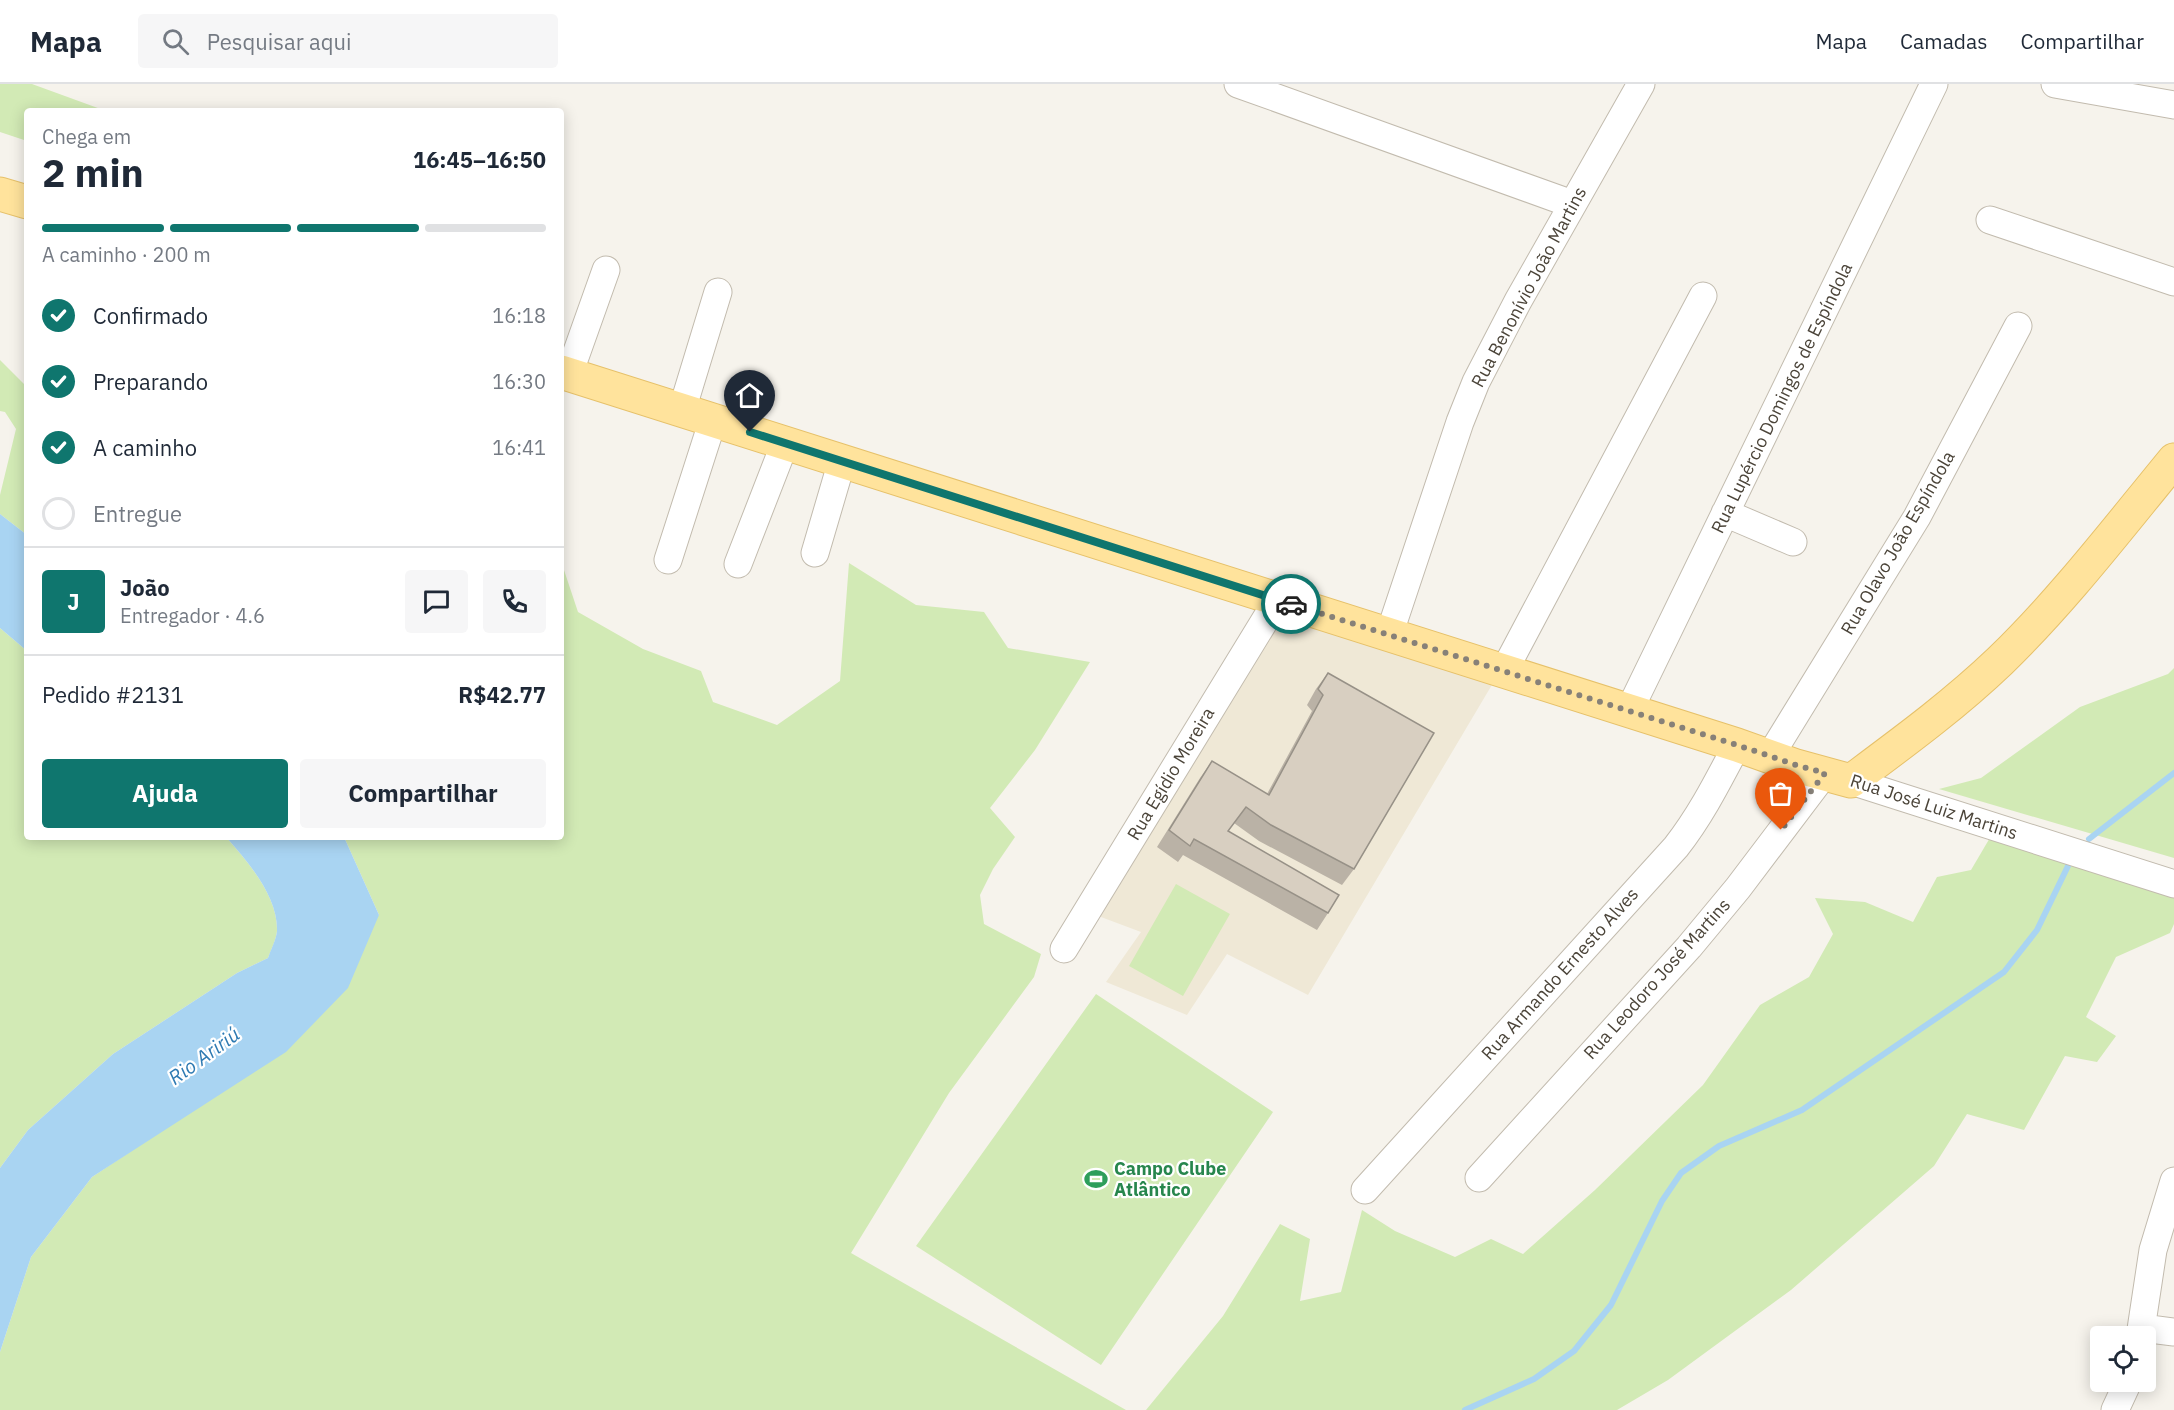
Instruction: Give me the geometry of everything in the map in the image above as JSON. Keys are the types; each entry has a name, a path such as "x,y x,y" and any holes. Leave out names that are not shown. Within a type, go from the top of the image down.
{"main road":[{"path":"0,194 24,201"},
{"name":"Rua José Luiz Martins","path":"565,373 1838,777"},
{"path":"1838,777 1935,719 1999,662 2068,586 2174,460"}],"street":[{"path":"1238,84 1572,204"},
{"name":"Rua Benonívio João Martins","path":"1389,635 1460,422 1476,382 1496,341 1641,84"},
{"name":"Rua Lupércio Domingos de Espíndola","path":"1629,711 1934,84"},
{"path":"2055,84 2174,105"},
{"path":"1990,220 2174,282"},
{"path":"565,373 606,270"},
{"path":"682,410 718,292"},
{"path":"1503,671 1703,296"},
{"name":"Rua Olavo João Espíndola","path":"1770,756 1917,517 2018,326"},
{"path":"668,560 713,420"},
{"path":"738,564 785,443"},
{"path":"815,553 842,461"},
{"path":"1725,513 1794,542"},
{"name":"Rua Egídio Moreira","path":"1064,949 1278,599"},
{"name":"Rua Armando Ernesto Alves","path":"1365,1190 1676,847 1695,823 1737,745"},
{"name":"Rua José Luiz Martins","path":"1838,777 2174,884"},
{"name":"Rua Leodoro José Martins","path":"1479,1178 1838,777"},
{"path":"2142,1326 2153,1250 2174,1181"},
{"path":"2156,1332 2174,1332"},
{"path":"2115,1410 2123,1392"}],"shaded area":[{"path":"1273,609 1496,678 1308,995 1227,954 1187,1015 1106,982 1141,932 1093,914"}],"green space":[{"path":"0,84 32,84 98,108 24,108 24,140 0,132"},
{"path":"0,360 24,384 24,533 0,514 0,495 16,429 5,412 0,411"},
{"path":"849,563 916,605 984,612 1008,648 1090,662 1035,750 990,808 1015,837 993,869 980,895 984,924 1041,954 1034,977 949,1093 851,1253 1126,1410 0,1410 0,1352 31,1257 92,1177 187,1114 379,915 345,840 564,840 564,570 578,612 643,649 701,671 713,702 777,725 840,681"},
{"path":"0,628 24,648 24,840 229,840 252,868 267,892 273,905 277,931 268,958 237,973 113,1054 28,1130 0,1168"},
{"path":"2174,668 2174,858 1939,789 1981,778 2080,707 2168,674"},
{"path":"1991,836 2174,895 2174,924 2170,933 2116,957 2086,1017 2116,1036 2097,1062 2065,1056 2024,1130 1967,1114 1934,1166 1791,1290 1668,1380 1617,1410 1146,1410 1223,1316 1280,1224 1310,1239 1300,1301 1341,1292 1362,1210 1395,1231 1455,1257 1491,1239 1523,1254 1595,1190 1703,1085 1760,1005 1809,977 1833,934 1815,898 1865,902 1913,922 1937,877 1971,870"},
{"path":"1176,884 1230,914 1183,996 1129,966"},
{"name":"Campo Clube Atlântico","path":"1096,994 1273,1112 1101,1365 916,1246"}],"water":[{"path":"0,514 24,533 24,648 0,628"},
{"name":"Rio Aririú","path":"229,840 345,840 379,915 348,988 286,1052 92,1177 31,1257 0,1352 0,1168 28,1130 113,1054 237,973 268,958 277,931 273,905 260,880"}],"building":[{"path":"1328,673 1434,733 1354,869 1271,825 1246,807 1228,831 1339,895 1328,913 1194,839 1190,846 1169,830 1212,761 1269,795 1323,695 1318,689"}],"waterway":[{"path":"2089,839 2174,773"},
{"path":"1465,1410 1534,1379 1574,1351 1611,1305 1662,1201 1681,1173 1719,1146 1802,1110 2004,972 2037,930 2068,866"}],"way so far":[{"path":"1291,604 1825,773 1781,830"}],"place":[{"name":"Campo Clube Atlântico","path":"1096,1179"}],"route":[{"path":"750,432 1291,604"}]}
